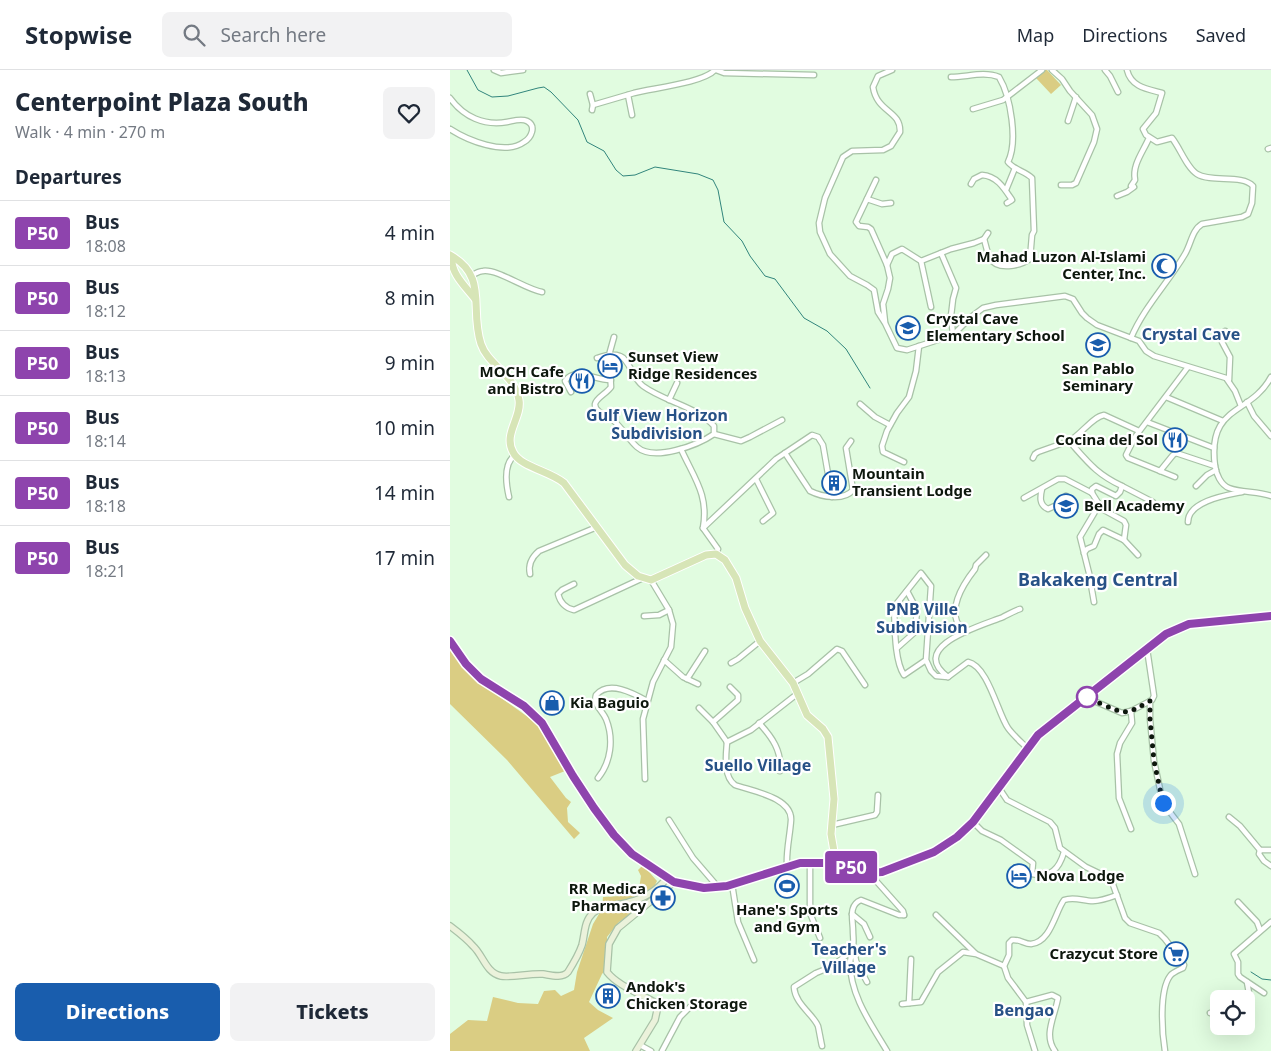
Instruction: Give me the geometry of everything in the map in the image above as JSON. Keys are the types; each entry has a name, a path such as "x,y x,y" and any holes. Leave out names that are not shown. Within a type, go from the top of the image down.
{"main road":[{"path":"451,256 463,264 472,275 475,284 478,331 481,345 484,351 509,378 518,397 518,413 510,441 515,455 525,463 558,478 564,483 625,565 643,578 651,580 706,554 716,554 725,560 732,571 745,608 760,641 793,683 807,715 823,729 828,737 834,799 832,839 836,863"},
{"path":"451,256 451,261 458,277 475,299"},
{"path":"450,641 466,664 481,679 524,706 536,716 550,734 580,788 614,835 640,860 670,880 704,888 719,888 787,866 810,862 836,863 868,873 885,872 934,852 957,837 973,822 1043,730 1166,634 1189,624 1271,616"}],"street":[{"path":"494,70 501,74 523,70"},
{"path":"590,94 593,108 628,95 691,80 712,73 715,70 794,75 800,72 814,75"},
{"path":"892,70 878,76 873,87 880,105 899,122 900,132 890,146 883,150 852,151 843,157 825,198 819,222 820,232 830,254 850,276 872,288 878,312 897,348 907,350 953,335 983,308 996,304 1065,296 1074,299 1082,313 1093,322 1139,341 1146,351 1154,356 1218,374 1228,380 1241,406"},
{"path":"973,109 996,103 1008,97 1042,70"},
{"path":"1052,70 1092,115 1097,129 1097,135 1076,183 1061,185"},
{"path":"1105,70 1118,92"},
{"path":"1127,70 1135,85 1162,93 1156,113 1143,129 1144,133 1157,142 1172,138 1192,170 1200,175 1250,183 1254,186 1251,209 1248,214 1242,217 1202,224 1196,228 1186,253 1148,306 1131,338"},
{"path":"951,77 986,74 994,75 1001,79 1008,97 1012,116 1012,151 1008,162 1032,178 1034,225 1031,258 1026,262 1000,266 990,259 984,239"},
{"path":"628,95 632,115"},
{"path":"1068,121 1076,97"},
{"path":"450,98 463,113 472,118 494,123 524,120 531,124 532,132 522,144 502,147 483,145 450,130"},
{"path":"1117,196 1134,187 1131,186 1135,180 1134,170 1150,138"},
{"path":"1006,190 1015,168"},
{"path":"971,184 977,177 988,176 999,182 1006,190 1012,200 1007,203"},
{"path":"876,180 856,222 858,226 871,229 890,278 883,304 885,323"},
{"path":"867,199 882,204 891,203"},
{"path":"921,260 984,239 988,232"},
{"path":"886,265 892,254 900,250 905,250 921,260 931,307"},
{"path":"941,252 956,288 951,316 953,335"},
{"path":"472,275 480,271 490,272 517,281 532,290 542,292"},
{"path":"1225,331 1222,342 1230,357 1228,380"},
{"path":"614,337 609,354 611,387 595,404 596,408 614,420 641,450 660,453 681,449 714,434 741,440 782,420"},
{"path":"904,462 886,454 882,450 882,446 890,425 908,397 916,372 918,346"},
{"path":"597,358 609,354 618,355 623,358 640,384 710,422 714,426 714,434"},
{"path":"1175,477 1126,457 1126,452 1188,367"},
{"path":"571,392 565,381 567,377 573,374 601,380 611,380"},
{"path":"1271,377 1260,392 1223,421 1216,436 1214,448 1215,468 1219,478 1226,487 1271,496"},
{"path":"669,400 677,384"},
{"path":"1166,397 1223,421"},
{"path":"1247,402 1254,416 1271,436"},
{"path":"860,404 875,417 890,425"},
{"path":"1033,458 1036,453 1069,442 1096,417 1104,415 1140,431"},
{"path":"1147,422 1214,448"},
{"path":"703,528 776,459 812,434 818,437 823,445 832,498"},
{"path":"785,453 808,489 832,498 852,492 846,448 851,441"},
{"path":"1069,442 1097,472 1153,502"},
{"path":"681,449 703,494 705,513 703,528 717,545 716,554"},
{"path":"1160,471 1172,454 1215,468"},
{"path":"509,498 507,485 508,464 515,455"},
{"path":"1196,486 1215,468"},
{"path":"1024,498 1061,478 1092,493 1102,509 1126,522 1124,540"},
{"path":"756,479 773,513 763,521"},
{"path":"1092,493 1092,489 1096,486 1116,496 1122,486"},
{"path":"1042,489 1041,503 1046,508 1054,507 1066,496"},
{"path":"1188,522 1190,514 1206,502 1221,496 1245,491"},
{"path":"1094,602 1080,540 1081,534 1099,505"},
{"path":"530,574 532,558 539,551 597,527"},
{"path":"1084,553 1087,549 1094,546 1099,534 1103,530 1124,540 1138,554"},
{"path":"965,632 957,622 957,599 976,565 986,555"},
{"path":"926,660 904,675 901,671 894,607 921,573 931,586 926,660 931,671 936,676 948,677 968,662 975,664 990,685 1008,729 1028,748"},
{"path":"574,584 558,594 564,605 574,610 643,578"},
{"path":"645,778 642,724 647,700 656,675 671,648 674,624 669,610 651,580"},
{"path":"897,648 915,632 917,610 907,591"},
{"path":"948,677 940,670 937,664 939,650 950,640 965,632 1020,609"},
{"path":"644,616 659,615 669,610"},
{"path":"730,663 738,659 760,641"},
{"path":"1090,694 1094,700 1122,713 1131,711 1150,701 1154,696 1147,648"},
{"path":"793,683 808,674 837,649 842,651 865,685"},
{"path":"686,679 705,652"},
{"path":"664,660 686,679 698,684"},
{"path":"713,722 738,698 730,687"},
{"path":"598,778 607,765 610,753 610,740 608,725 596,703 596,695 603,689 616,688 647,700"},
{"path":"727,742 750,730 797,694"},
{"path":"1150,701 1154,761 1163,803 1179,824 1195,874"},
{"path":"699,708 713,722 727,742 727,774 731,782 781,802 789,812 791,819 786,847 787,866"},
{"path":"1131,711 1132,723 1124,736 1117,754 1118,798 1131,829"},
{"path":"759,723 779,753 780,771"},
{"path":"999,788 1008,800 1050,822 1055,828 1058,844 1064,852 1086,867 1111,879 1125,918 1130,923 1159,933 1166,938 1184,965 1183,968 1172,973 1166,984 1161,1020 1165,1051"},
{"path":"832,825 874,816 877,812 878,796"},
{"path":"1229,818 1240,826 1260,850 1260,858 1271,866"},
{"path":"669,820 693,858 719,888"},
{"path":"973,822 982,831 1001,840 1033,863 1032,874 1041,876 1052,871 1060,864 1064,852"},
{"path":"1260,850 1271,850"},
{"path":"810,862 810,913 820,938"},
{"path":"867,982 856,961 853,948 852,914 856,902 861,900 899,915 904,915 903,911 868,873"},
{"path":"450,926 474,946 487,966 497,974 504,976 536,974 562,976 567,973 577,955 582,945 587,923 595,912 605,906 630,902 644,897 670,880"},
{"path":"636,1051 655,1020 658,1006 656,1003 620,983 607,972 609,944 618,928 670,880"},
{"path":"732,884 738,922 754,960"},
{"path":"1034,1051 1027,1025 1026,1002 1008,978 1004,966 1009,955 1009,943 1012,940 1018,939 1027,944 1037,942 1051,928 1064,900 1074,898 1085,901 1098,901 1117,895"},
{"path":"1238,902 1257,922 1260,930"},
{"path":"852,914 864,924 870,937"},
{"path":"936,915 976,954"},
{"path":"1264,993 1240,977 1238,974 1238,962 1234,954 1271,922"},
{"path":"822,1046 818,1025 799,1001 794,992 794,987 816,973 831,967 853,948"},
{"path":"853,948 850,962 856,995 887,1051"},
{"path":"902,1004 918,1003 923,1000 931,987 935,975 958,955 967,951 1004,966"},
{"path":"909,1003 911,959"},
{"path":"1247,982 1248,990"},
{"path":"1026,1002 1052,995 1058,998 1050,1035 1050,1043 1055,1051"},
{"path":"662,1051 680,1017 691,1006"},
{"path":"640,1045 651,1051"}],"shaded area":[{"path":"1045,70 1061,85 1051,94 1036,78"},
{"path":"450,646 462,667 472,677 535,722 545,734 565,771 550,777 571,802 567,808 568,822 580,833 574,839 507,760 450,704"},
{"path":"643,865 657,881 655,885 661,892 640,909 619,922 607,937 607,968 602,974 589,1002 598,1010 613,1018 584,1038 590,1051 450,1051 450,1034 468,1020 487,1021 493,997 518,1003 538,1004 544,991 555,990 561,996 574,990 577,972 593,924 602,909 603,897 638,895 641,876 638,870"}],"waterway":[{"path":"467,70 478,90 492,97 508,96 544,87 578,120 587,142 604,151 616,170 623,176 635,175 655,167 698,174 713,180 718,190 724,222 742,241 750,256 765,276 775,279 804,318 827,331 846,349 870,388"},
{"path":"1251,972 1262,979 1271,980"}],"bus line":[{"name":"P50","path":"450,641 473,672 487,684 524,706 542,723 594,808 614,835 632,854 674,882 704,888 719,888 793,864 810,862 836,863 868,873 885,872 934,852 957,837 973,822 1038,735 1166,634 1189,624 1271,616"}],"place":[{"name":"Mahad Luzon Al-Islami Center, Inc.","path":"1164,266"},
{"name":"Crystal Cave Elementary School","path":"908,328"},
{"name":"San Pablo Seminary","path":"1098,345"},
{"name":"Sunset View Ridge Residences","path":"610,366"},
{"name":"MOCH Cafe and Bistro","path":"582,381"},
{"name":"Cocina del Sol","path":"1175,440"},
{"name":"Mountain Transient Lodge","path":"834,483"},
{"name":"Bell Academy","path":"1066,506"},
{"name":"Kia Baguio","path":"552,703"},
{"name":"Nova Lodge","path":"1019,876"},
{"name":"Hane's Sports and Gym","path":"787,886"},
{"name":"RR Medica Pharmacy","path":"663,898"},
{"name":"Crazycut Store","path":"1176,954"},
{"name":"Andok's Chicken Storage","path":"608,996"}],"district":[{"name":"Crystal Cave","path":"1191,334"},
{"name":"Gulf View Horizon Subdivision","path":"657,424"},
{"name":"Bakakeng Central","path":"1098,580"},
{"name":"PNB Ville Subdivision","path":"922,618"},
{"name":"Suello Village","path":"758,765"},
{"name":"Teacher's Village","path":"849,958"},
{"name":"Bengao","path":"1024,1010"}],"route":[{"path":"1087,697 1090,694 1094,700 1122,713 1131,711 1150,701 1154,761 1163,803"}]}
